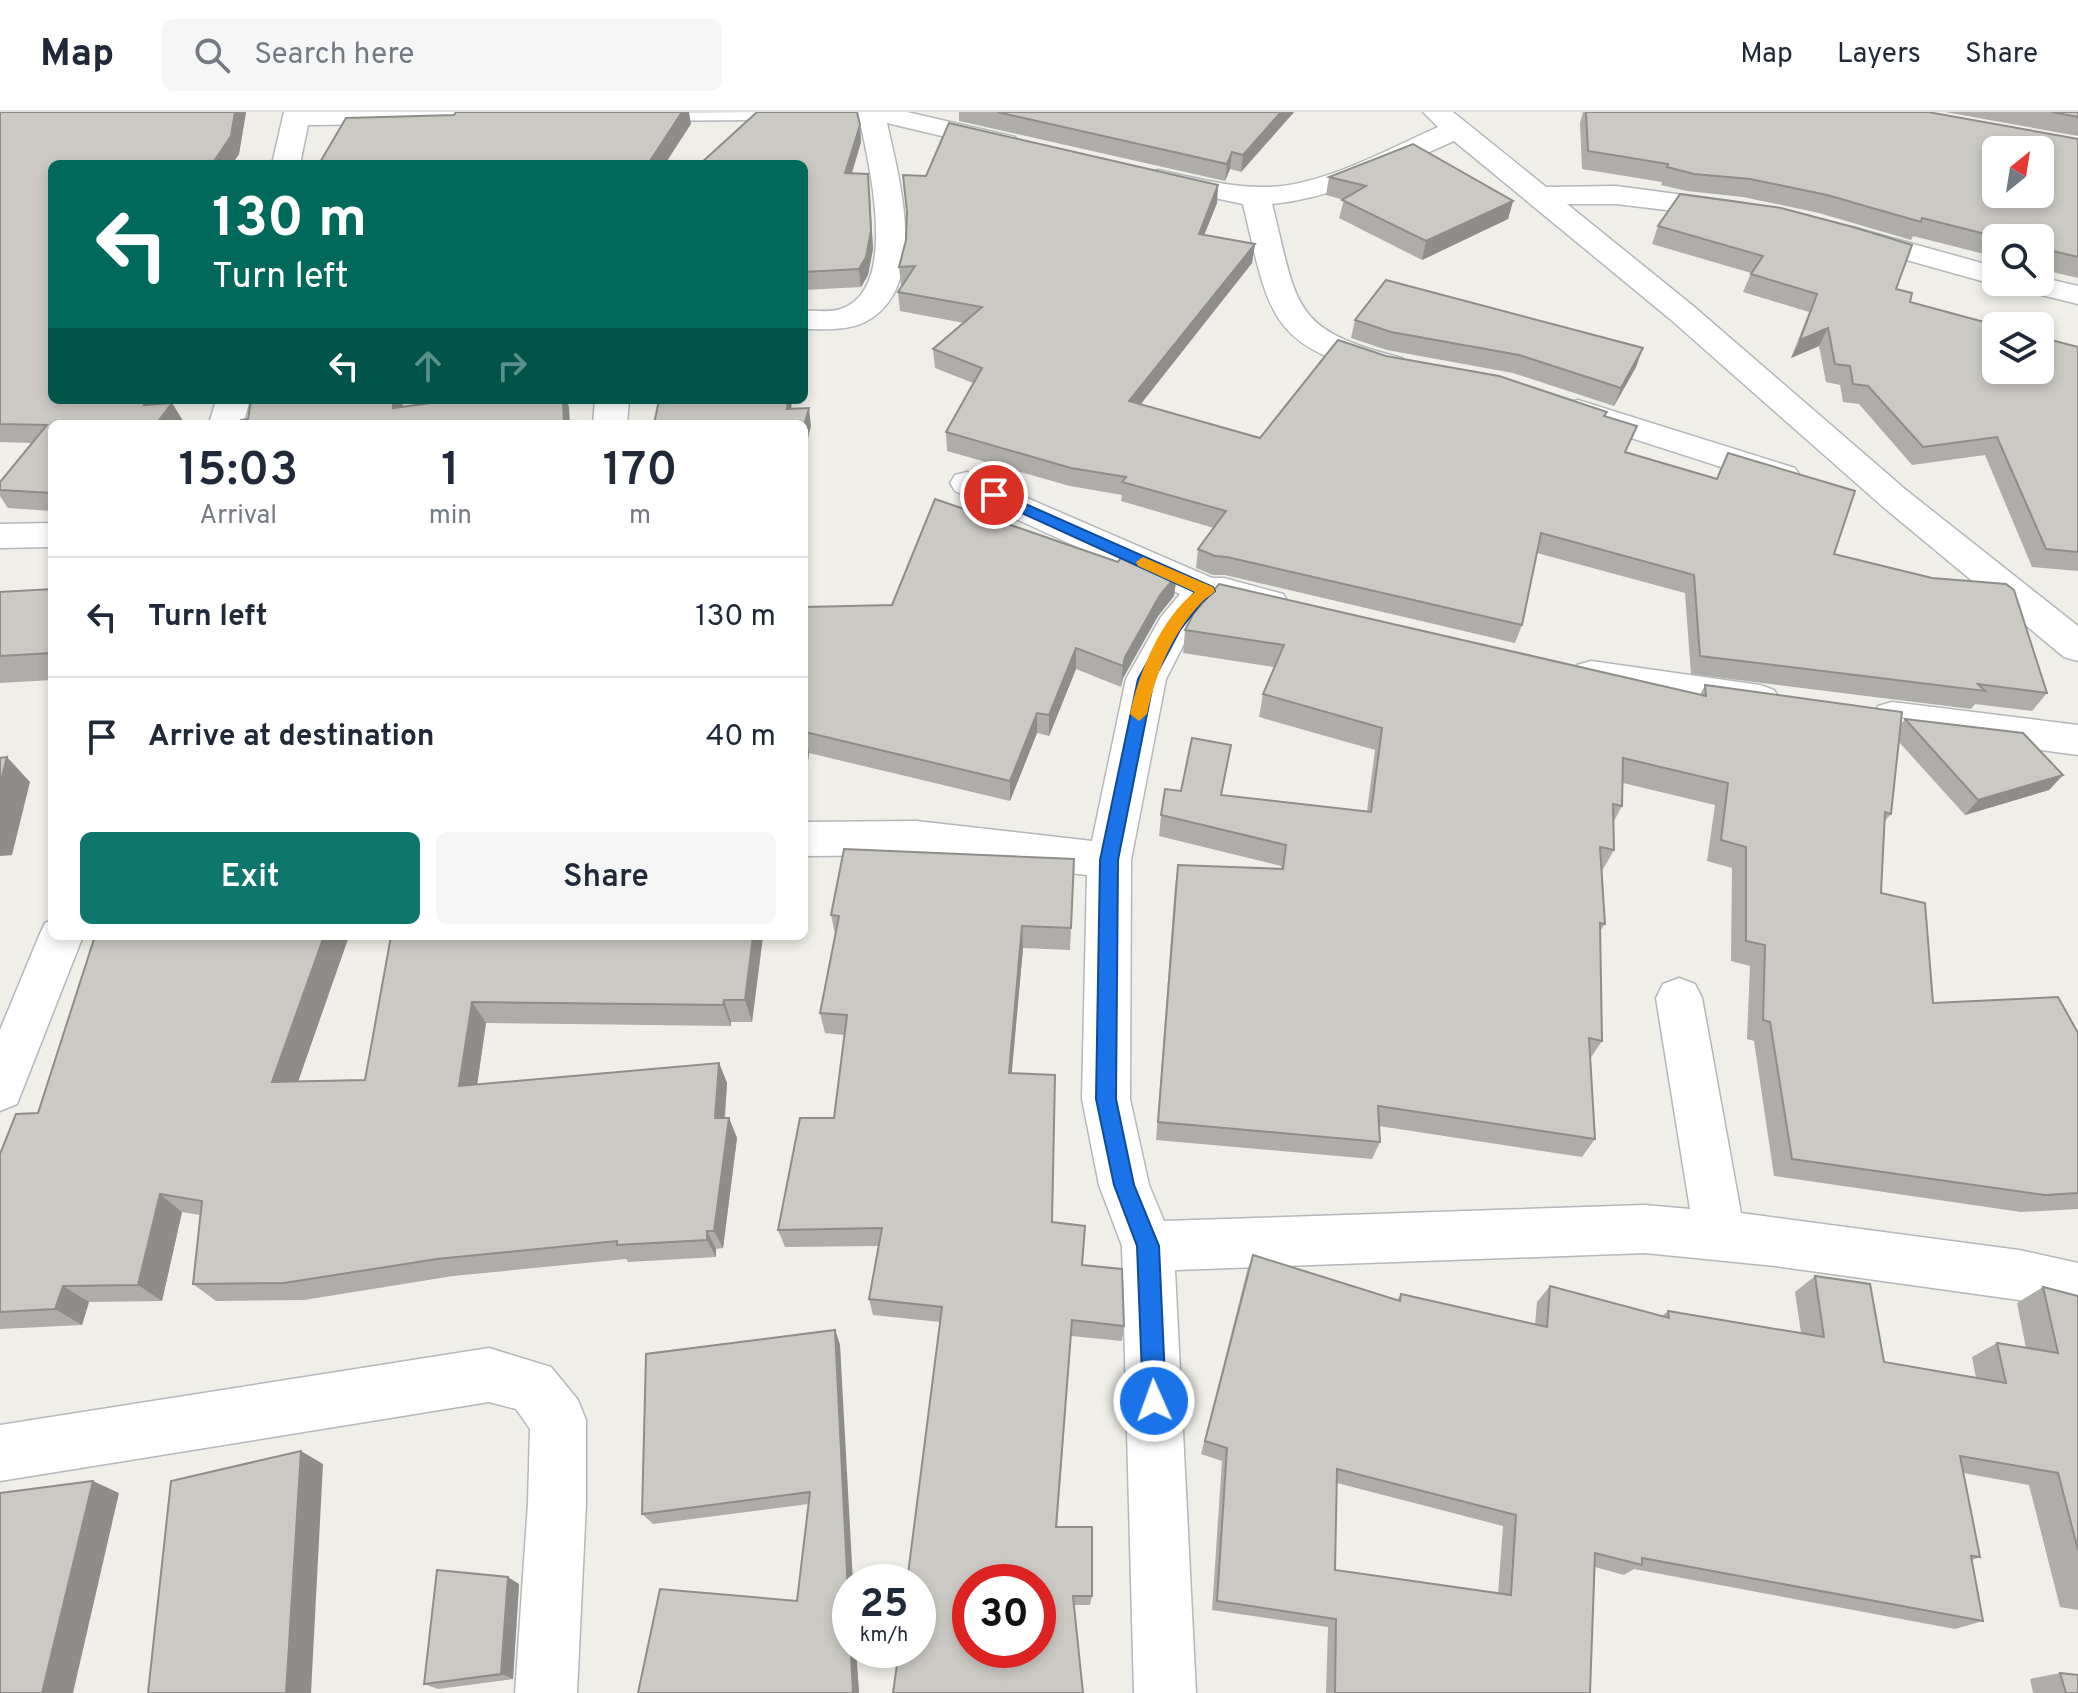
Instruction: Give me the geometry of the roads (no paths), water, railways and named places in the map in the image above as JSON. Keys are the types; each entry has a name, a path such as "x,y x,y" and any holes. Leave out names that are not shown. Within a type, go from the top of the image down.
{"street":[{"path":"598,113 752,112"},
{"path":"808,320 854,315 880,294 890,272 886,192 872,112 1035,150"},
{"path":"287,160 296,115 534,114"},
{"path":"1138,174 1228,194 1279,195 1336,178 1447,120 1681,312 1894,498 2078,647"},
{"path":"1255,194 1287,310 1307,335 1386,364 1428,370"},
{"path":"1542,196 1616,195 1711,205 1766,215"},
{"path":"1822,226 1982,272"},
{"path":"2054,289 2078,295"},
{"path":"1554,401 1781,476 1894,498"},
{"path":"967,483 1207,591 1224,591 1298,610"},
{"path":"0,536 48,535"},
{"path":"1165,1693 1148,1246 1124,1185 1106,1099 1109,860 1146,679 1174,627 1197,598 1207,591"},
{"path":"1558,668 1803,706"},
{"path":"1849,712 2078,740"},
{"path":"808,839 916,838 1109,860"},
{"path":"0,1089 59,940"},
{"path":"1679,998 1720,1236"},
{"path":"1148,1246 1645,1229 1775,1241 2019,1275 2078,1289"},
{"path":"0,1453 489,1375 532,1386 558,1420 557,1503 546,1693"}]}
